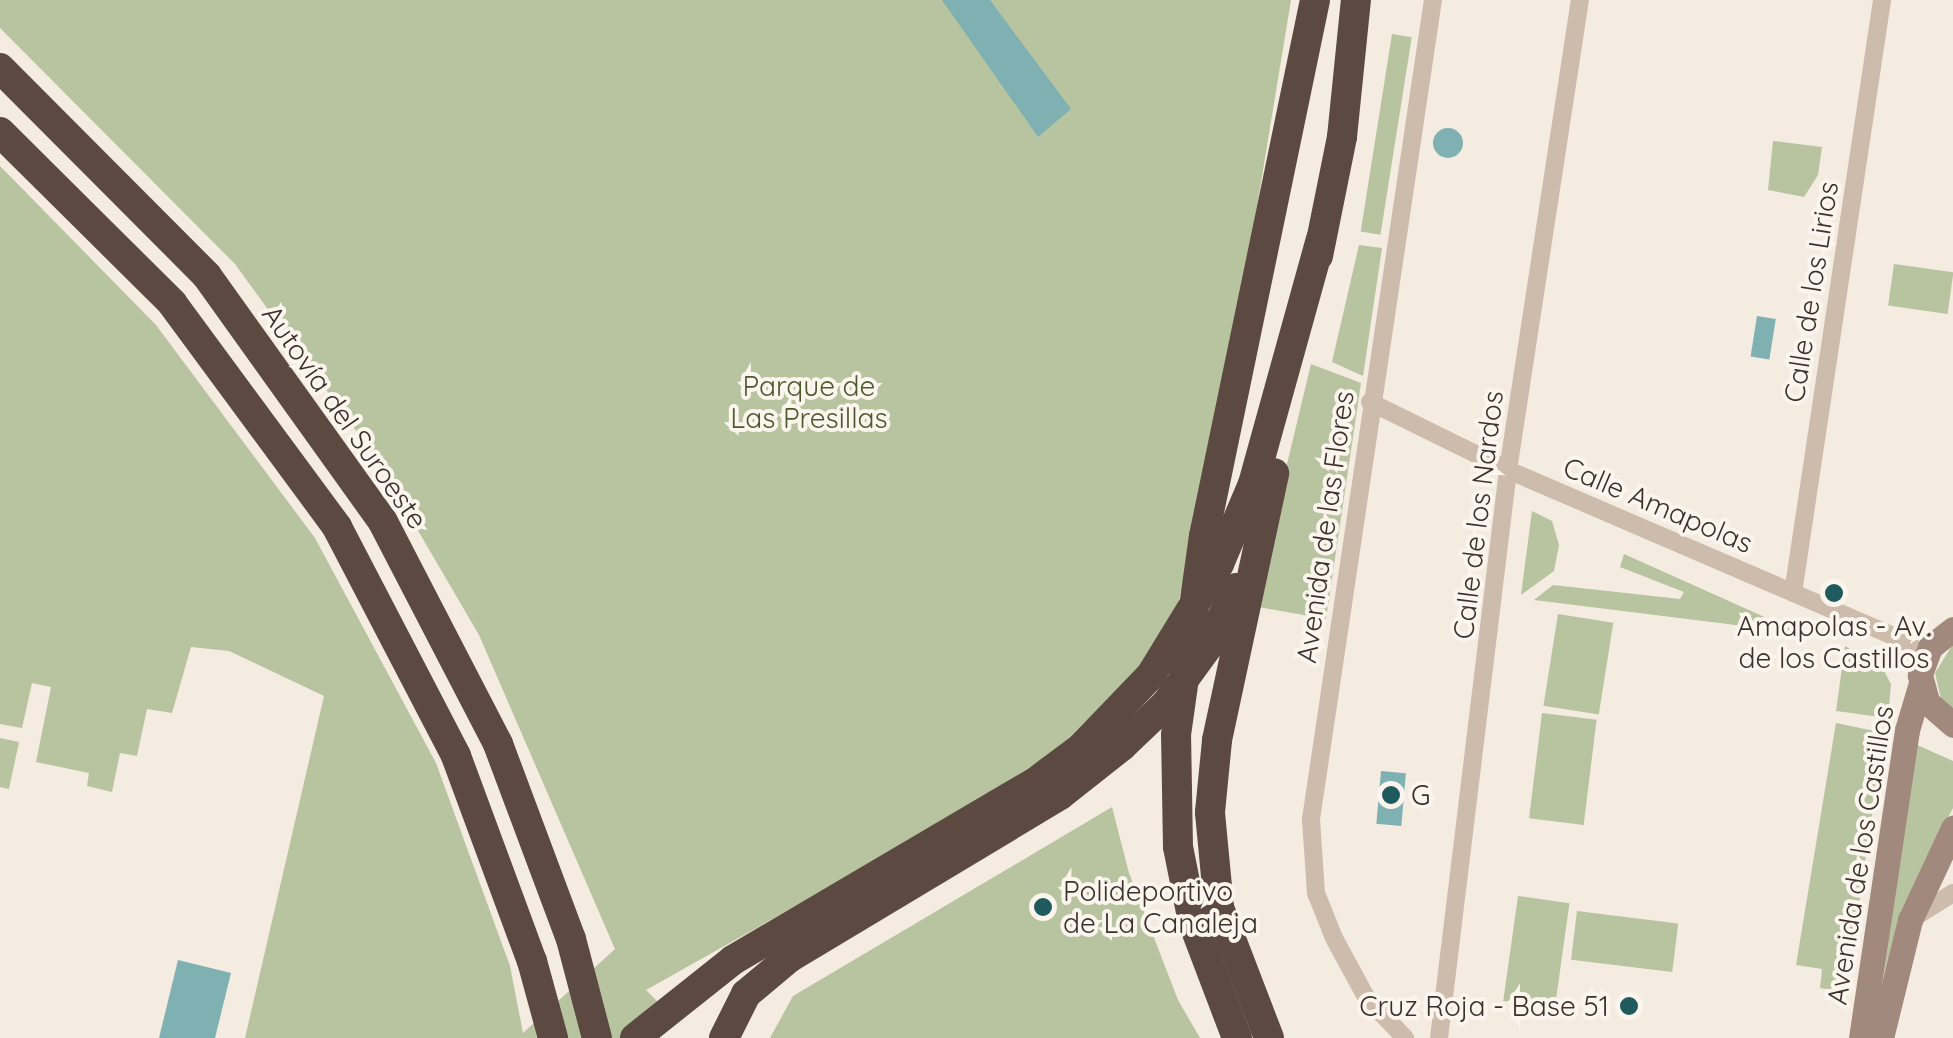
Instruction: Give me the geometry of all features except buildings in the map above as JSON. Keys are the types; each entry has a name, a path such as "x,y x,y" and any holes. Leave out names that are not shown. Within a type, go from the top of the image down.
{"highway":[{"path":"1237,1038 1193,922 1178,847 1176,735 1204,536 1316,0"},
{"path":"1270,1038 1219,908 1210,812 1217,740 1256,548 1295,386 1342,137 1356,0"},
{"name":"Autovía del Suroeste","path":"0,68 207,276 383,522 498,744 571,939 597,1038"},
{"path":"0,132 172,303 337,527 456,756 532,961 553,1038"},
{"path":"635,1038 732,960 1034,783 1081,748 1152,674 1218,564 1253,484 1321,239"},
{"path":"724,1038 746,994 789,958 1060,795 1122,746 1166,704 1209,645 1256,548"}],"street":[{"name":"Avenida de las Flores","path":"1405,1038 1366,997 1334,938 1316,893 1310,819 1360,510 1370,402 1433,0"},
{"name":"Calle de los Nardos","path":"1439,1038 1508,470 1580,0"},
{"name":"Calle de los Lirios","path":"1793,593 1882,0"},
{"name":"Calle Amapolas","path":"1370,402 1508,470 1793,593 1924,656"},
{"path":"1924,656 1953,629"},
{"name":"Avenida de los Castillos","path":"1861,1038 1907,730 1924,656"},
{"path":"1921,682 1934,711 1953,725"},
{"name":"Avenida de los Castillos","path":"1881,1038 1910,920 1953,828"},
{"path":"1910,920 1953,893"}],"green space":[{"name":"Parque de Las Presillas","path":"0,0 1291,0 1244,286 1174,624 1092,727 945,822 646,990 659,1003 624,1038 245,1038 324,696 229,651 191,647 172,713 147,709 137,756 120,753 112,792 87,786 89,773 36,762 51,687 32,683 22,728 0,724 0,166 156,325 315,538 436,763 510,966 523,1033 615,949 479,635 375,457 235,264 0,28"},
{"path":"1392,34 1412,37 1380,235 1361,232"},
{"path":"1773,141 1822,147 1818,175 1804,197 1768,190"},
{"path":"1359,245 1382,248 1363,376 1332,362"},
{"path":"1894,264 1953,272 1948,314 1888,306"},
{"path":"1311,364 1361,383 1326,619 1253,606"},
{"path":"1532,511 1552,521 1559,545 1554,571 1521,595"},
{"path":"1624,554 1800,633 1534,600 1553,585 1680,599 1684,592 1620,567"},
{"path":"1558,614 1613,623 1599,715 1543,706"},
{"path":"1953,644 1953,711 1941,699 1935,673"},
{"path":"1845,646 1883,669 1891,684 1888,718 1836,711"},
{"path":"1542,713 1597,720 1584,825 1529,818"},
{"path":"1836,723 1884,733 1846,992 1820,988 1822,969 1796,965"},
{"path":"0,738 19,742 9,789 0,787"},
{"path":"1915,744 1953,761 1953,808 1924,864 1881,998"},
{"name":"Polideportivo de La Canaleja","path":"1112,807 1129,873 1178,1000 1200,1038 770,1038 793,996"},
{"path":"1518,896 1569,903 1555,1008 1503,1001"},
{"path":"1577,911 1678,923 1672,972 1571,960"}],"water":[{"path":"942,0 990,0 1071,109 1038,137"},
{"path":"1448,128 1462,137 1463,143 1454,157 1448,158 1434,149 1433,143 1442,129"},
{"path":"1757,316 1776,319 1769,359 1751,356"},
{"name":"G","path":"1381,771 1406,773 1401,826 1376,824"},
{"path":"178,960 231,973 215,1038 159,1038"}],"place":[{"name":"Amapolas - Av. de los Castillos","path":"1834,593"},
{"name":"G","path":"1391,795"},
{"name":"Polideportivo de La Canaleja","path":"1043,907"},
{"name":"Cruz Roja - Base 51","path":"1629,1006"}]}
